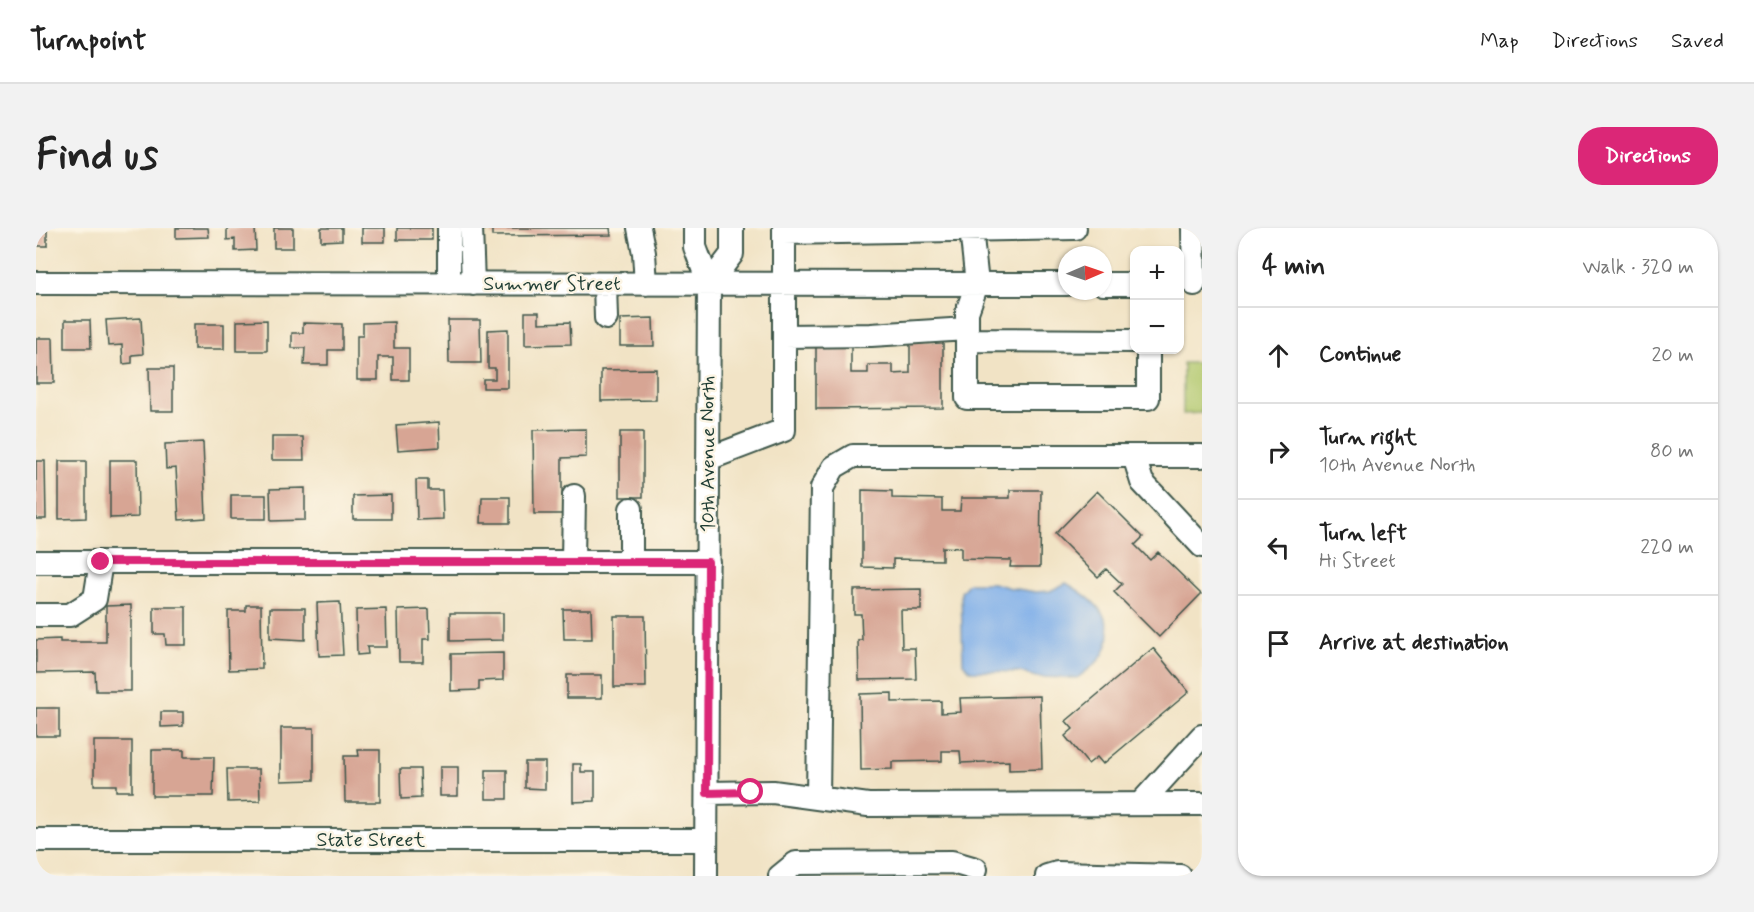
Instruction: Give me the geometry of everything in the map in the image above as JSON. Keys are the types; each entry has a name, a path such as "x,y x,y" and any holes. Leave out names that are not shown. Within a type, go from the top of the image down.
{"street":[{"path":"448,228 449,284"},
{"path":"471,228 473,284"},
{"path":"639,228 644,253 646,284"},
{"name":"10th Avenue North","path":"695,228 695,247 709,284 706,876"},
{"path":"709,284 732,254 732,228"},
{"path":"708,459 784,430 784,231 1075,228"},
{"path":"971,229 977,284 967,312 967,398 1148,398 1148,354"},
{"path":"1192,284 1196,230"},
{"name":"Summer Street","path":"36,283 1058,284"},
{"path":"605,284 606,318"},
{"path":"1112,284 1130,284"},
{"path":"784,336 967,334 1130,341"},
{"path":"818,798 822,488 834,467 853,456 1202,456"},
{"path":"1134,456 1142,482 1202,546"},
{"path":"573,562 574,496"},
{"path":"632,509 632,562"},
{"path":"36,562 708,562"},
{"path":"36,615 70,615 95,599 101,562"},
{"path":"1140,804 1202,736"},
{"path":"707,793 773,792 868,805 1202,804"},
{"name":"State Street","path":"36,840 706,840"},
{"path":"780,876 796,863 952,862 978,874"},
{"path":"1047,876 1057,873 1180,876"}],"green space":[{"path":"1183,363 1202,363 1202,413 1183,414"}],"water":[{"path":"969,583 993,583 1036,592 1050,591 1066,583 1095,604 1107,622 1109,632 1102,656 1077,678 1036,677 1020,672 971,671 963,663 961,592"}],"building":[{"path":"36,228 47,228 47,246 36,246"},
{"path":"176,228 208,228 209,237 176,238"},
{"path":"227,228 255,228 256,250 235,251 235,239 227,240"},
{"path":"274,228 293,228 293,248 274,248"},
{"path":"321,228 342,228 342,240 321,241"},
{"path":"362,228 385,228 385,242 362,242"},
{"path":"397,228 432,228 432,240 397,240"},
{"path":"492,228 610,228 611,235 492,236"},
{"path":"525,312 539,312 539,323 570,322 571,344 525,345"},
{"path":"141,318 143,354 132,355 132,363 123,364 122,345 108,346 106,320"},
{"path":"653,318 654,346 620,346 620,319"},
{"path":"65,320 90,320 91,348 65,348"},
{"path":"267,320 267,351 237,351 237,321"},
{"path":"448,320 480,320 481,363 449,363"},
{"path":"394,322 394,348 409,348 409,380 393,380 393,357 378,357 378,380 357,380 357,336 363,336 363,323"},
{"path":"303,323 342,324 342,350 328,350 328,365 304,365 305,348 292,348 292,333 303,333"},
{"path":"194,324 224,324 224,349 194,349"},
{"path":"508,329 508,388 483,388 483,379 495,379 495,368 488,368 488,330"},
{"path":"36,338 53,338 54,383 36,383"},
{"path":"816,341 851,341 851,373 868,373 868,365 893,365 893,374 910,373 910,341 943,341 943,408 816,409"},
{"path":"149,368 173,368 173,411 150,411"},
{"path":"656,369 656,400 601,401 601,370"},
{"path":"439,422 440,447 398,450 396,425"},
{"path":"586,429 586,457 562,458 562,514 534,514 533,430"},
{"path":"620,432 643,432 643,497 620,497"},
{"path":"272,437 303,437 304,460 272,460"},
{"path":"203,442 206,518 179,520 176,468 166,469 165,444"},
{"path":"110,460 137,460 138,517 110,518"},
{"path":"36,461 45,461 46,519 36,519"},
{"path":"59,461 86,461 86,518 59,519"},
{"path":"416,480 428,480 428,490 442,490 443,519 417,520"},
{"path":"305,488 305,520 271,521 270,489"},
{"path":"862,490 892,491 892,498 942,499 942,511 960,511 961,498 1010,498 1010,490 1041,490 1040,567 1010,567 1011,560 961,559 961,548 942,547 942,560 893,559 893,568 862,567"},
{"path":"1097,491 1143,537 1135,545 1150,560 1158,552 1201,594 1159,637 1114,592 1122,584 1106,569 1098,577 1055,534"},
{"path":"231,495 266,495 266,519 231,519"},
{"path":"391,495 391,519 353,519 353,496"},
{"path":"482,497 510,497 510,523 481,523"},
{"path":"921,589 921,610 901,610 902,648 915,648 916,679 859,680 858,640 862,640 861,614 854,614 854,590"},
{"path":"340,602 343,655 319,656 317,603"},
{"path":"131,605 131,691 96,691 95,672 36,673 36,640 106,642 106,606"},
{"path":"246,605 261,605 262,669 229,670 228,611 246,611"},
{"path":"154,607 186,607 186,645 166,645 165,634 154,634"},
{"path":"270,608 305,608 305,640 270,638"},
{"path":"386,609 387,647 367,647 368,654 357,655 356,610"},
{"path":"429,609 430,639 423,639 423,662 399,662 398,610"},
{"path":"563,609 591,609 592,639 564,639"},
{"path":"450,613 503,613 503,640 450,641"},
{"path":"614,616 645,616 646,687 614,687"},
{"path":"1153,648 1189,692 1103,764 1097,757 1088,764 1065,736 1073,729 1066,721"},
{"path":"503,653 503,680 479,681 479,690 451,691 451,654"},
{"path":"567,675 602,675 602,698 567,698"},
{"path":"892,693 892,702 941,701 941,713 961,712 960,698 1040,696 1042,769 1009,770 1009,761 961,763 960,751 942,751 942,761 892,762 892,769 861,770 860,694"},
{"path":"36,708 59,708 59,736 36,736"},
{"path":"161,712 183,712 183,726 161,727"},
{"path":"281,728 314,728 314,780 281,781"},
{"path":"94,741 132,741 132,791 116,791 116,785 94,785"},
{"path":"152,750 184,750 184,757 214,757 213,796 152,796"},
{"path":"358,750 380,750 380,802 345,802 344,756 359,756"},
{"path":"525,762 545,762 545,789 525,788"},
{"path":"573,764 581,764 581,772 595,772 595,801 573,802"},
{"path":"440,767 458,767 458,796 440,796"},
{"path":"227,769 259,769 260,801 228,802"},
{"path":"400,769 420,769 421,798 401,799"},
{"path":"486,770 507,770 507,799 486,799"}],"route":[{"path":"101,562 708,562 707,793 751,792"}]}
